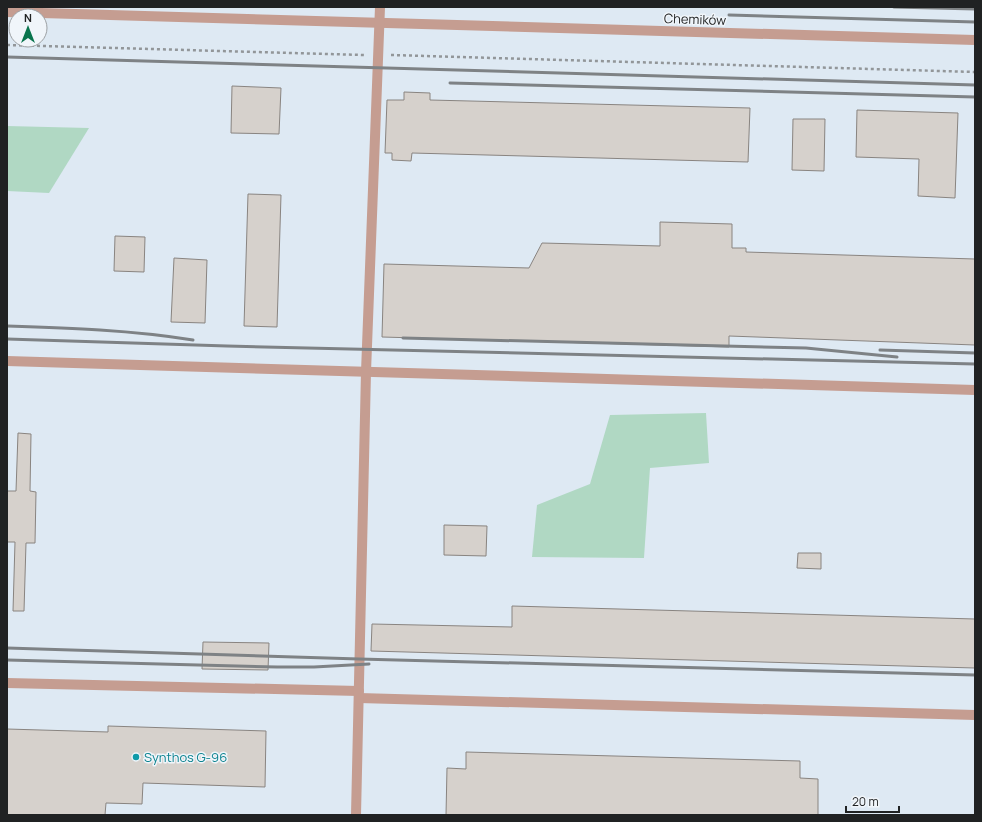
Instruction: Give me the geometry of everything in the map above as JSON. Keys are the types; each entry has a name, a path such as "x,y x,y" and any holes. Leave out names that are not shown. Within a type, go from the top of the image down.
{"lane":[{"path":"356,815 366,372 380,7"},
{"name":"Chemików","path":"7,12 379,24 975,40"},
{"path":"7,361 975,390"},
{"path":"7,683 975,715"}],"path":[{"path":"7,44 975,72"}],"shaded area":[{"path":"7,7 975,7 975,815 7,815"}],"green space":[{"path":"7,126 89,128 49,193 7,191"},
{"path":"706,413 709,463 650,468 644,558 532,557 537,505 590,484 610,415"}],"building":[{"path":"232,86 281,88 279,134 231,133"},
{"path":"404,92 430,93 430,100 750,108 748,162 412,153 411,161 392,160 392,153 385,153 387,100 404,100"},
{"path":"857,110 958,113 955,198 918,196 919,159 856,157"},
{"path":"793,119 825,119 824,171 792,170"},
{"path":"248,194 281,195 277,327 244,326"},
{"path":"660,222 732,224 732,248 746,248 746,252 975,259 975,345 729,336 729,347 382,337 384,264 529,268 542,243 660,246"},
{"path":"115,236 145,237 144,272 114,271"},
{"path":"174,258 207,260 205,323 171,322"},
{"path":"18,433 31,434 30,491 36,492 35,543 26,543 24,611 13,611 15,542 7,542 7,491 16,491"},
{"path":"444,525 487,526 486,556 444,555"},
{"path":"798,553 821,553 821,569 797,568"},
{"path":"512,606 975,619 975,668 371,651 372,624 512,627"},
{"path":"203,642 269,643 268,670 202,669"},
{"name":"Synthos G-96","path":"108,726 266,731 265,787 143,783 142,804 106,803 105,815 7,815 7,729 108,732"},
{"path":"466,752 800,761 800,778 818,779 818,815 446,815 447,768 466,769"}],"railway":[{"path":"894,7 975,9"},
{"path":"729,15 975,22"},
{"path":"7,57 975,85"},
{"path":"450,83 975,97"},
{"path":"7,326 123,332 193,340"},
{"path":"403,338 806,348 897,357"},
{"path":"7,339 227,346 975,364"},
{"path":"880,350 975,353"},
{"path":"7,648 975,675"},
{"path":"7,660 277,667 314,667 369,664"}],"place":[{"name":"Synthos G-96","path":"136,757"}]}
